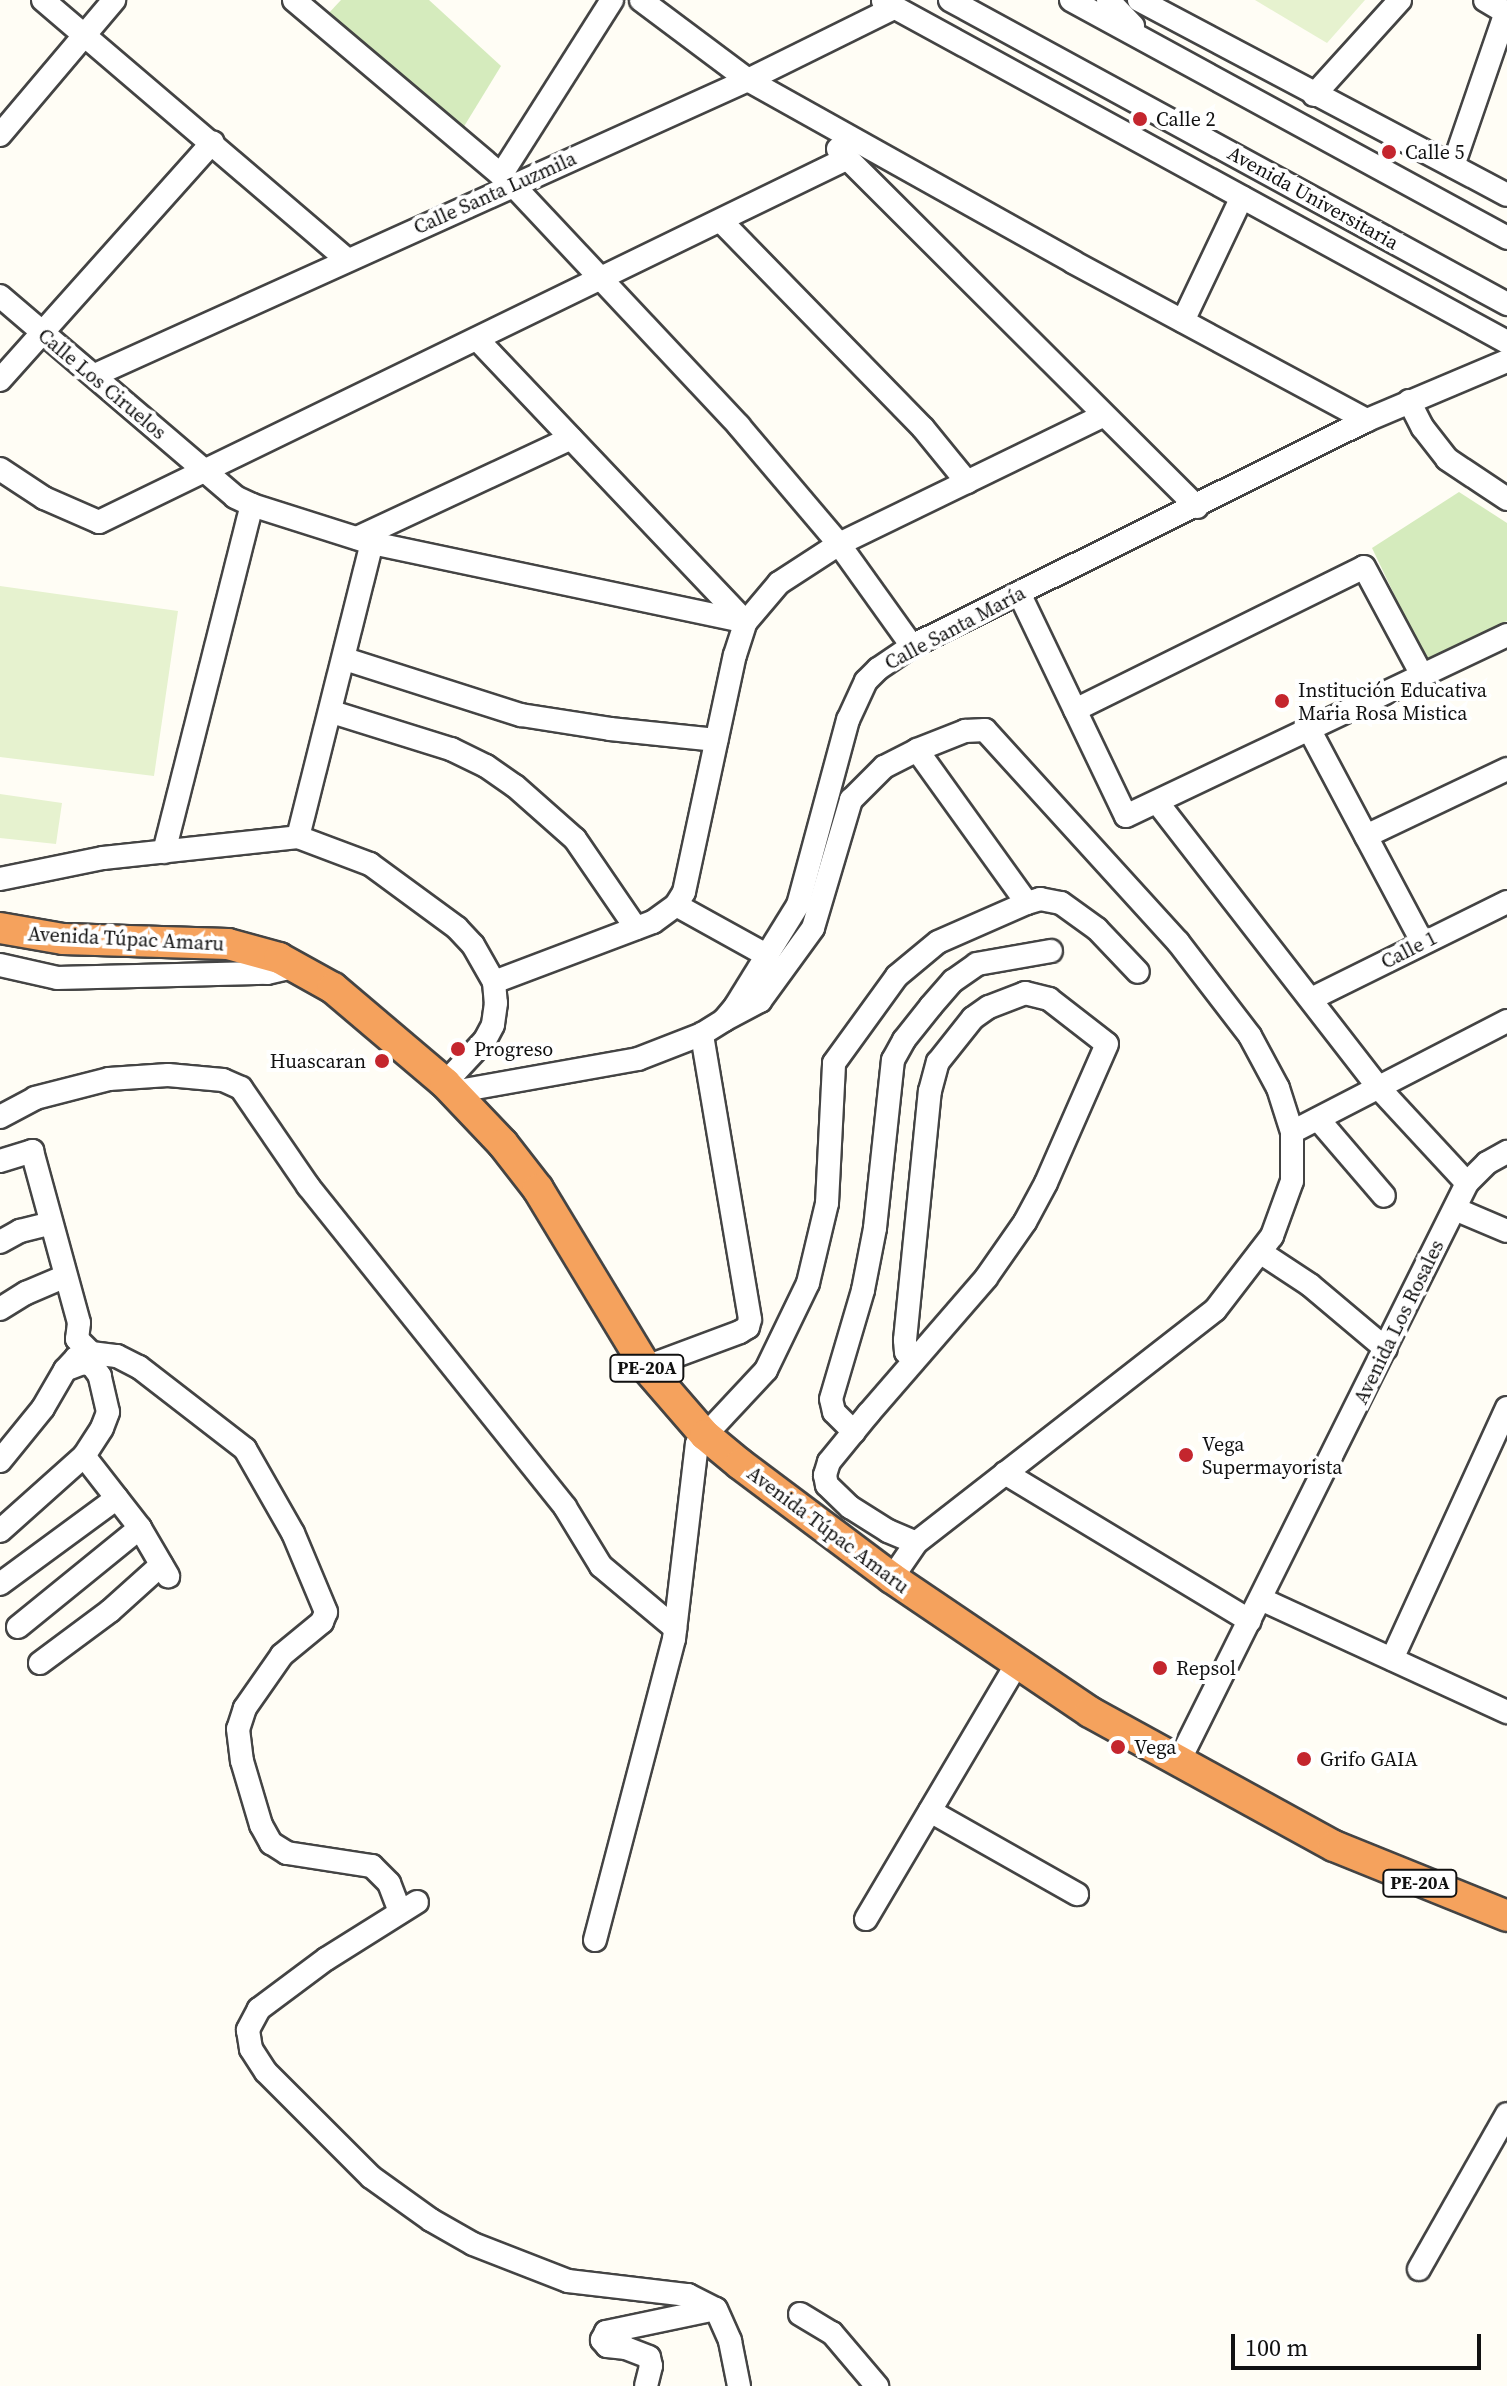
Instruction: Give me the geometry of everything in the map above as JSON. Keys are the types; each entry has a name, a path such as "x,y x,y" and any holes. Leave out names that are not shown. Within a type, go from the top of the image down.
{"highway":[{"name":"Avenida Túpac Amaru","path":"0,928 63,939 228,944 298,966 333,988 449,1088 503,1144 538,1189 646,1367 705,1435 892,1578 1017,1664 1178,1763 1334,1846 1507,1916"}],"street":[{"path":"43,0 213,142 347,260"},
{"path":"0,135 114,0"},
{"path":"294,0 506,180 602,279 739,426 839,544 912,646"},
{"path":"506,180 612,0"},
{"path":"641,0 748,80 1367,420"},
{"name":"Avenida Universitaria","path":"950,0 1507,304"},
{"path":"1071,0 1507,238"},
{"path":"1108,0 1148,42"},
{"path":"1139,0 1507,195"},
{"path":"1314,95 1400,0"},
{"path":"1453,166 1506,13 1485,0"},
{"path":"888,4 1507,342"},
{"name":"Calle Santa Luzmila","path":"95,375 347,260 506,180 748,80 888,4"},
{"path":"809,115 846,159 1197,507"},
{"path":"0,380 213,142"},
{"path":"0,469 44,498 99,522 846,159"},
{"path":"1183,321 1242,197"},
{"path":"721,221 923,428 967,482"},
{"name":"Calle Los Ciruelos","path":"0,296 235,497 252,505 365,541 746,622"},
{"path":"477,339 746,622"},
{"name":"Calle Santa María","path":"449,1088 638,1059 702,1034 724,1020 768,956 804,888 856,700 866,681 878,669 912,646 1367,420 1507,361"},
{"path":"1409,401 1423,428 1447,459 1507,499"},
{"path":"494,982 660,918 676,905 684,892 716,740 746,622 779,583 839,544 1103,416"},
{"path":"298,837 345,659 365,541 571,438"},
{"path":"164,852 252,505"},
{"path":"1075,710 1364,567 1422,675"},
{"path":"1019,593 1126,816 1507,635"},
{"path":"345,659 521,715 610,729 716,740"},
{"path":"332,712 451,749 486,766 515,786 575,839 636,928"},
{"path":"1309,729 1423,943"},
{"path":"724,1020 760,1001 813,928 851,800 884,767 965,731 985,730 1168,931 1241,1024 1278,1088 1292,1132 1292,1181 1272,1236 1215,1310 916,1543 892,1578"},
{"path":"917,750 1027,903"},
{"path":"1366,836 1507,769"},
{"path":"1157,802 1379,1088 1467,1183"},
{"path":"0,879 40,868 298,837 370,864 415,895 473,945 494,982 496,1003 493,1025 449,1088"},
{"path":"595,1940 675,1628 697,1444 766,1370 808,1283 827,1203 834,1063 897,976 938,942 1040,899 1061,903 1097,929 1138,972"},
{"name":"Calle 1","path":"1311,999 1507,902"},
{"path":"676,905 768,956"},
{"path":"854,1432 834,1412 831,1399 863,1290 875,1228 893,1060 931,1006 953,981 977,964 1051,951"},
{"name":"Avenida Túpac Amaru","path":"0,965 57,978 267,973 298,966"},
{"path":"914,1360 906,1352 905,1340 930,1091 938,1062 973,1018 989,1007 1025,993 1049,999 1107,1044 1098,1072 1025,1222 986,1278 829,1462 825,1475 827,1485 850,1507 888,1531 916,1543"},
{"path":"1292,1132 1507,1021"},
{"path":"646,1367 740,1332 748,1327 750,1319 702,1034"},
{"path":"0,1117 35,1098 109,1079 168,1075 223,1080 241,1088 308,1186 565,1507 601,1566 675,1628"},
{"path":"1318,1119 1384,1196"},
{"path":"0,1161 32,1151 79,1323 77,1339 91,1353"},
{"name":"Avenida Los Rosales","path":"1178,1763 1467,1183 1487,1163 1507,1152"},
{"path":"1455,1209 1507,1231"},
{"path":"0,1242 20,1231 51,1223"},
{"path":"1260,1252 1310,1285 1386,1349"},
{"path":"0,1309 26,1293 66,1276"},
{"path":"0,1461 43,1408 65,1370 76,1358 91,1353 117,1356 139,1367 245,1449 293,1533 326,1612 322,1622 282,1655 245,1708 238,1729 242,1761 261,1825 271,1843 287,1853 372,1866 409,1907 326,1959 259,2009 248,2030 251,2049 266,2072 371,2177 431,2220 473,2244 568,2281 688,2295 716,2309 730,2341 739,2386"},
{"path":"0,1531 84,1456 108,1412 100,1376 92,1365 83,1363 65,1370"},
{"path":"1392,1659 1502,1434 1507,1408"},
{"path":"40,1663 165,1571 140,1528 84,1456"},
{"path":"1005,1473 1250,1621"},
{"path":"0,1584 117,1498"},
{"path":"18,1627 140,1528"},
{"path":"1261,1599 1506,1709"},
{"path":"866,1919 1017,1664"},
{"path":"930,1811 1077,1894"},
{"path":"1419,2269 1507,2114"},
{"path":"646,2386 651,2366 649,2357 626,2348 607,2346 602,2340 606,2332 716,2309"},
{"path":"800,2314 832,2333 877,2386"}],"green space":[{"path":"341,0 429,0 501,66 460,133 327,15"},
{"path":"1255,0 1365,0 1327,43"},
{"path":"1459,492 1507,523 1507,621 1426,661 1372,548"},
{"path":"0,586 178,611 154,776 0,757"},
{"path":"0,794 62,803 56,844 0,838"}],"place":[{"name":"Calle 2","path":"1140,119"},
{"name":"Calle 5","path":"1389,152"},
{"name":"Institución Educativa Maria Rosa Mistica","path":"1282,701"},
{"name":"Progreso","path":"458,1049"},
{"name":"Huascaran","path":"382,1061"},
{"name":"Vega Supermayorista","path":"1186,1455"},
{"name":"Repsol","path":"1160,1668"},
{"name":"Vega","path":"1118,1747"},
{"name":"Grifo GAIA","path":"1304,1759"}]}
